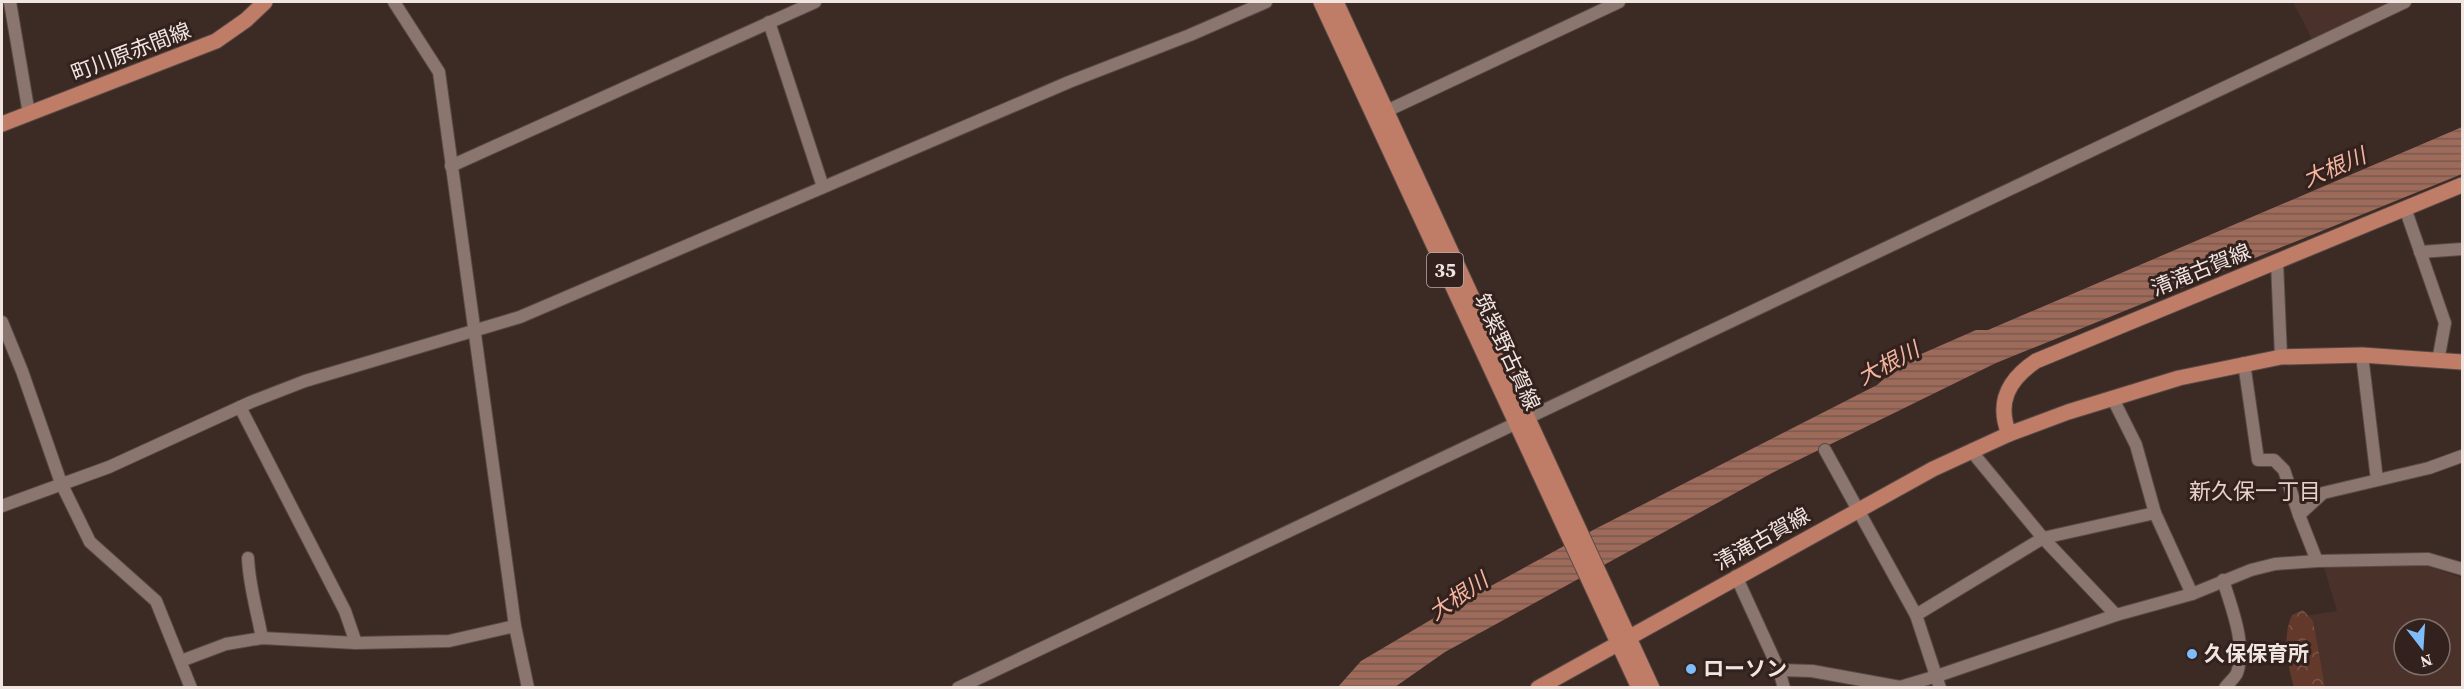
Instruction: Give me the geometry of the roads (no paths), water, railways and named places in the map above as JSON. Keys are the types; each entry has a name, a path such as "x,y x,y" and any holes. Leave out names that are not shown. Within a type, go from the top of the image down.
{"main road":[{"name":"町川原赤間線","path":"2,124 216,41 246,20 265,2"},
{"name":"筑紫野古賀線","path":"1321,2 1380,114 1596,579 1623,639 1639,687"},
{"name":"筑紫野古賀線","path":"1336,2 1380,114"},
{"name":"清滝古賀線","path":"2009,434 2003,404 2006,390 2025,368 2036,361 2463,185"},
{"name":"清滝古賀線","path":"1538,687 1736,576 1973,449 2112,397 2244,363 2281,357 2362,355 2463,362"},
{"name":"筑紫野古賀線","path":"1623,639 1652,687"}],"street":[{"path":"10,2 29,114"},
{"path":"394,2 439,72 515,626 528,687"},
{"path":"452,166 815,2"},
{"path":"2,506 109,467 240,407 346,368 520,317 823,187 1266,2"},
{"path":"1380,114 1619,2"},
{"path":"958,687 1521,418 1784,297 2405,2"},
{"path":"769,22 823,187"},
{"path":"2405,208 2445,324 2438,361"},
{"path":"2420,252 2463,249"},
{"path":"2277,261 2281,357"},
{"path":"2,322 22,371 61,483 90,542 156,602 191,687"},
{"path":"2362,355 2377,480"},
{"path":"2244,363 2258,460 2274,460 2284,470 2317,561"},
{"path":"2112,397 2136,445 2155,513 2192,594"},
{"path":"240,407 345,611 356,643"},
{"path":"1973,449 1977,458 2043,538 2116,615"},
{"path":"1825,450 1916,615 1939,682"},
{"path":"2299,515 2323,493 2429,468 2463,456"},
{"path":"1916,615 2043,538 2155,513"},
{"path":"248,558 249,579 262,638"},
{"path":"1779,670 1812,671 1899,687 1939,682 2116,615 2192,594 2223,580 2275,564 2428,559 2463,569"},
{"path":"1736,576 1779,670 1784,687"},
{"path":"2223,580 2237,629 2238,648 2237,674 2225,687"},
{"path":"181,660 226,644 262,638 356,643 449,641 515,626"}],"place":[{"name":"久保保育所","path":"2192,654"},
{"name":"ローソン","path":"1691,669"}],"district":[{"name":"新久保一丁目","path":"2255,491"}],"water label":[{"name":"大根川","path":"2334,167"},
{"name":"大根川","path":"1888,363"},
{"name":"大根川","path":"1458,596"}]}
